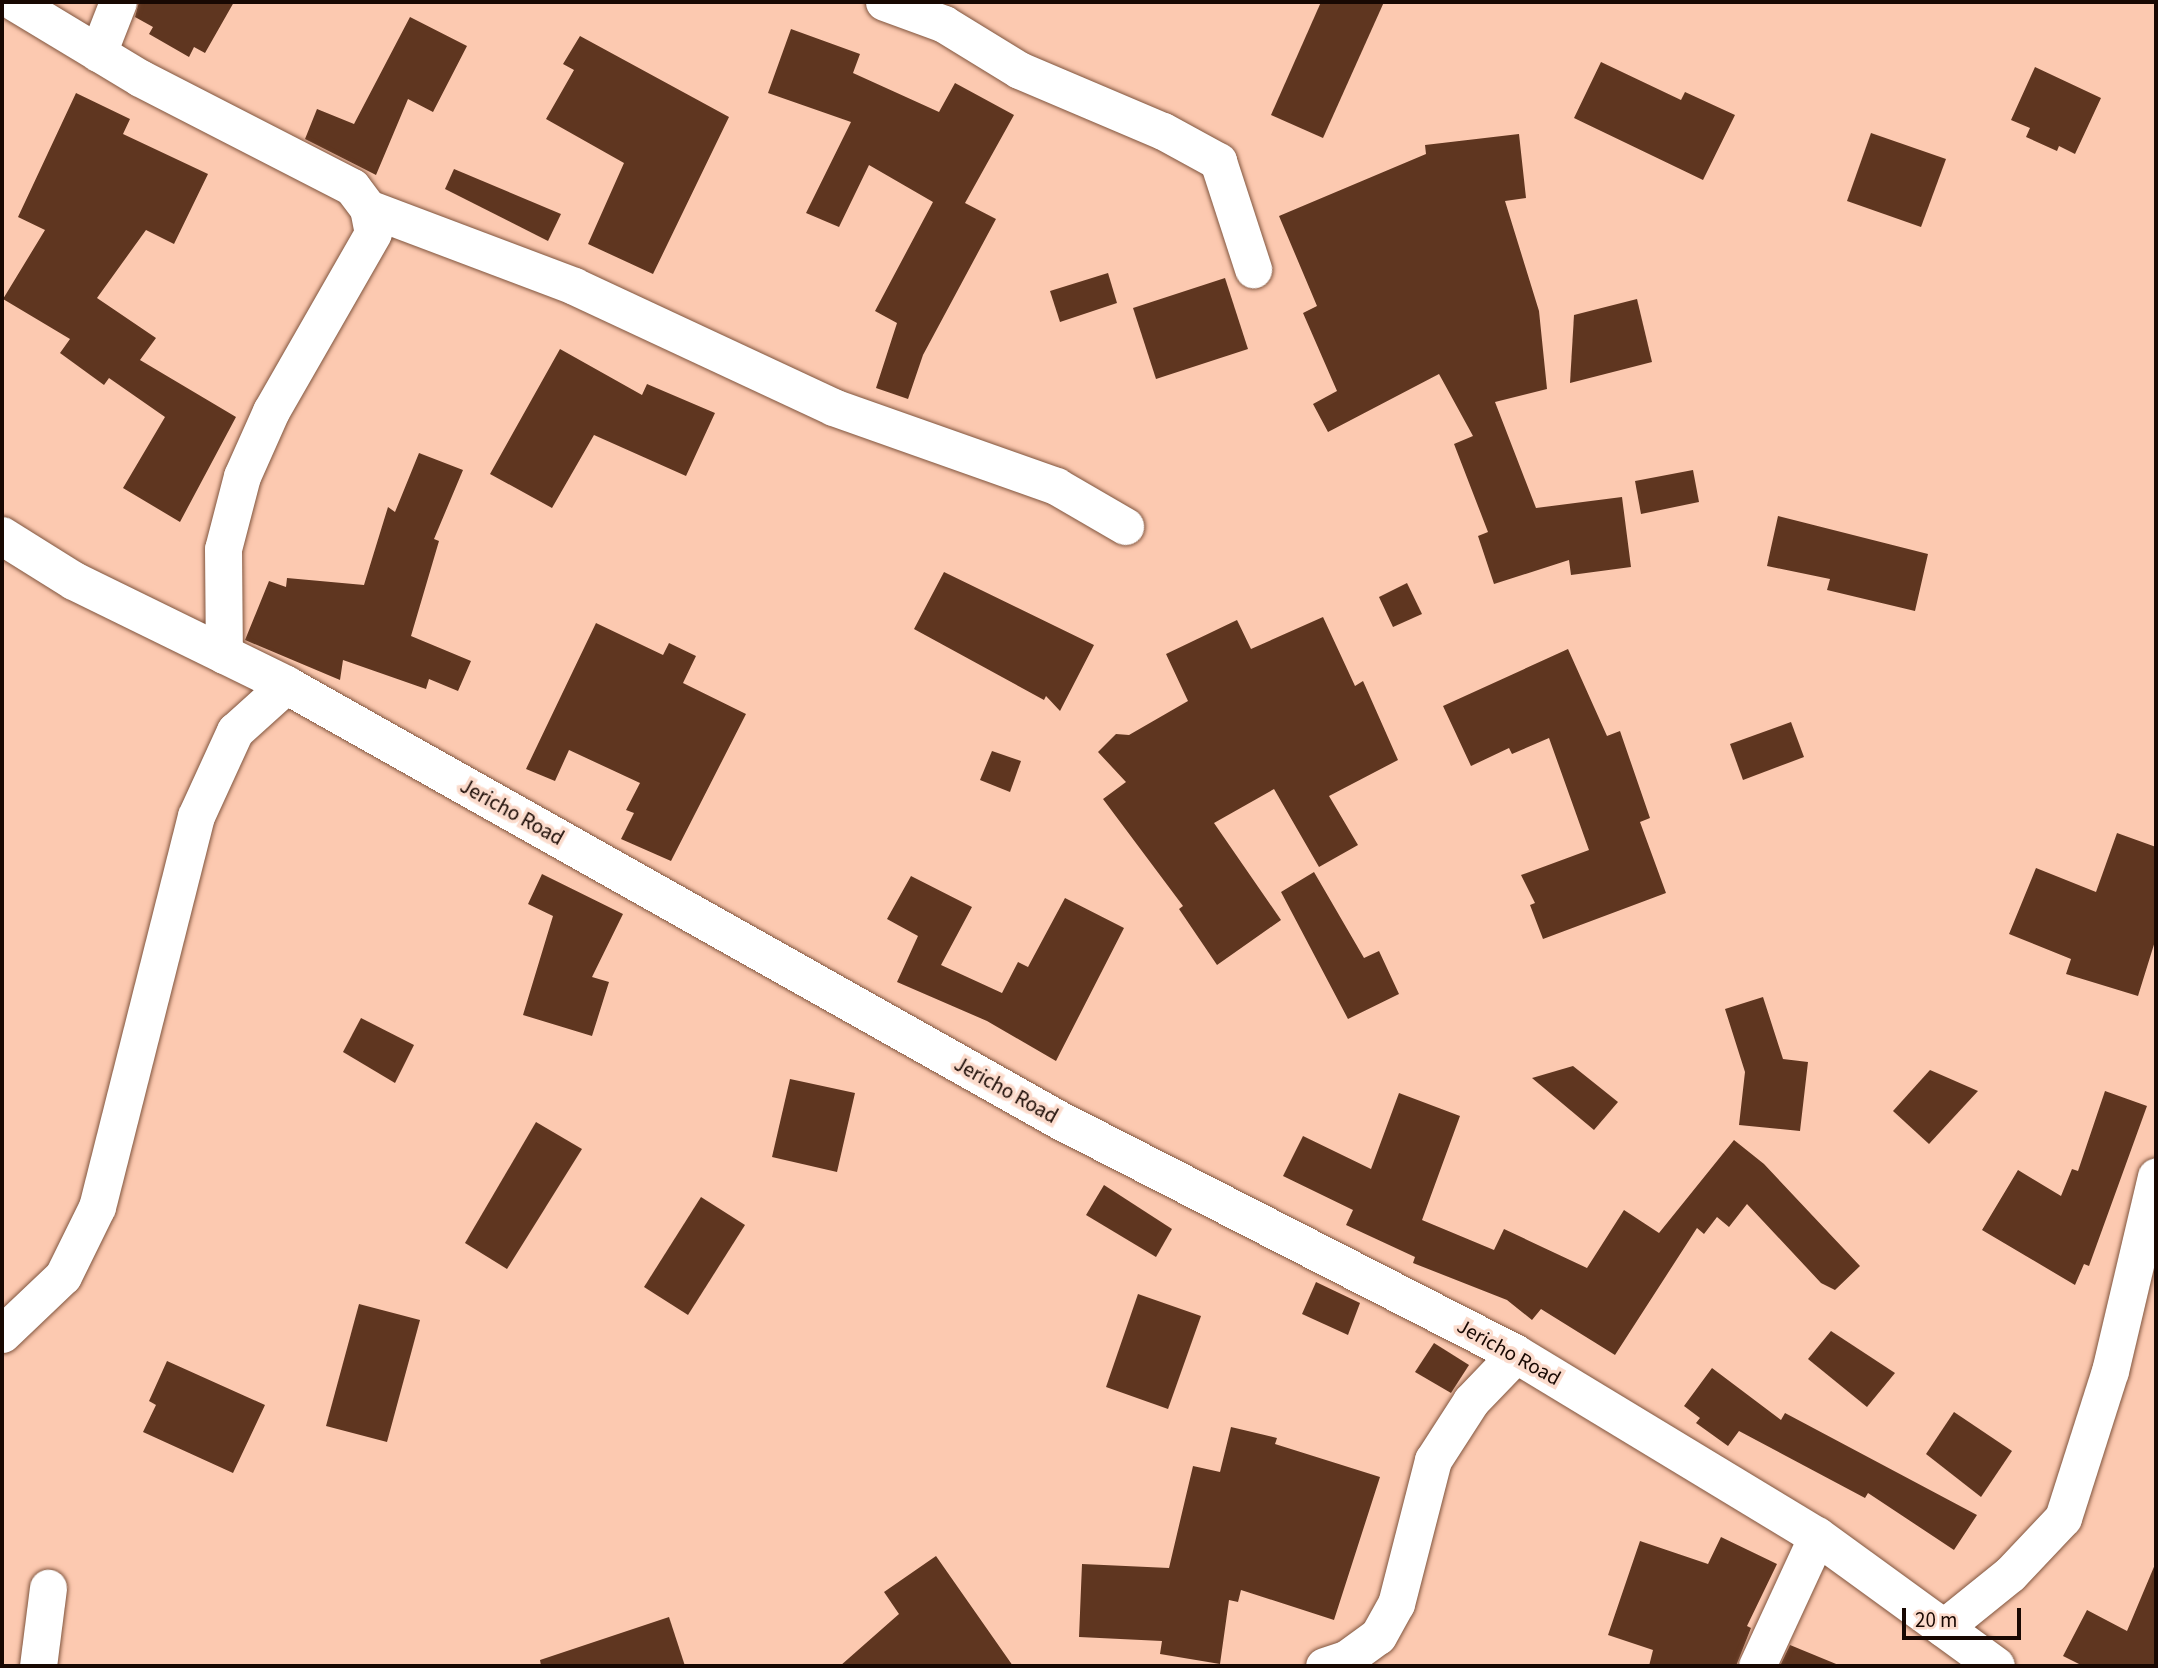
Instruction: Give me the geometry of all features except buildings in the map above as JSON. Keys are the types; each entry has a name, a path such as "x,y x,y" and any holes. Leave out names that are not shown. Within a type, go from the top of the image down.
{"street":[{"path":"14,2 98,53 352,187 368,208 373,233 271,411 242,476 223,549 223,655"},
{"path":"98,53 118,2"},
{"path":"884,2 944,24 1019,69 1163,131 1217,161 1253,270"},
{"path":"368,208 574,286 833,407 1056,486 1125,526"},
{"name":"Jericho Road","path":"2,536 74,582 286,685 1059,1120 1516,1354 1817,1536 1996,1666"},
{"path":"2,1334 63,1276 97,1207 196,816 235,731 286,685"},
{"path":"1943,1628 2010,1574 2063,1518 2110,1371 2156,1176"},
{"path":"1324,1666 1346,1659 1378,1636 1396,1604 1433,1460 1471,1401 1516,1354"},
{"path":"1757,1666 1817,1536"},
{"path":"38,1666 48,1588"}]}
